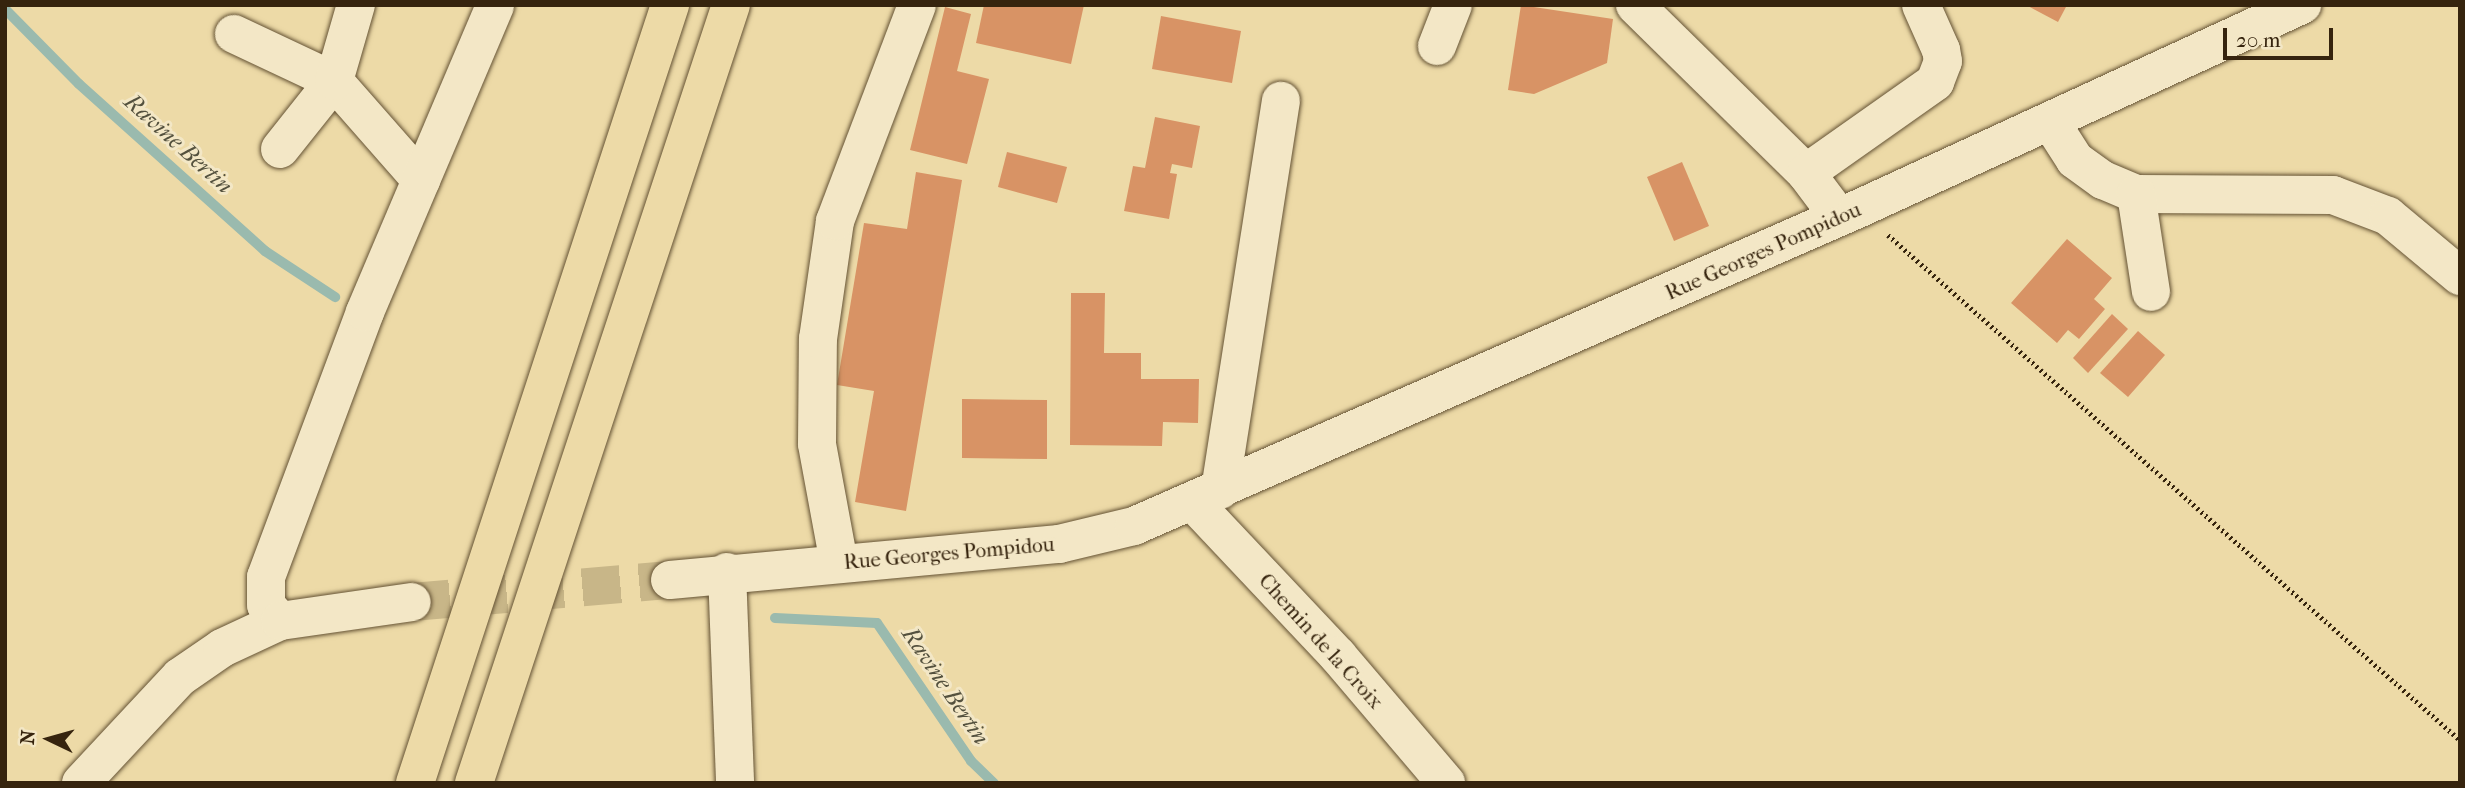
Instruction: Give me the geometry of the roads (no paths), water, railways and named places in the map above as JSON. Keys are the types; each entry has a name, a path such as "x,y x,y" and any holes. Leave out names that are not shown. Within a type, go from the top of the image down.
{"highway":[{"path":"415,783 670,5"},
{"path":"474,783 731,5"}],"street":[{"path":"280,149 334,80 356,5"},
{"path":"280,621 266,605 266,577 365,312 495,5"},
{"path":"839,563 817,444 818,339 835,220 917,5"},
{"path":"1437,46 1453,5"},
{"path":"1635,5 1849,213"},
{"path":"1806,173 1935,82 1942,61 1941,50 1921,5"},
{"name":"Rue Georges Pompidou","path":"670,580 727,572 1059,544 1134,526 1849,213 2302,5"},
{"path":"234,34 334,80 421,180"},
{"path":"1207,496 1281,101"},
{"path":"2049,121 2075,160 2103,180 2136,194 2333,195 2388,216 2460,276"},
{"path":"2136,194 2151,292"},
{"name":"Chemin de la Croix","path":"1207,496 1446,783"},
{"path":"727,572 735,783"},
{"path":"81,783 180,677 222,648 280,621 412,602"}],"waterway":[{"name":"Ravine Bertin","path":"5,9 79,84 265,251 335,297"},
{"name":"Ravine Bertin","path":"775,618 877,623 971,761 994,783"}],"tunnel":[{"path":"412,602 670,580"}]}
